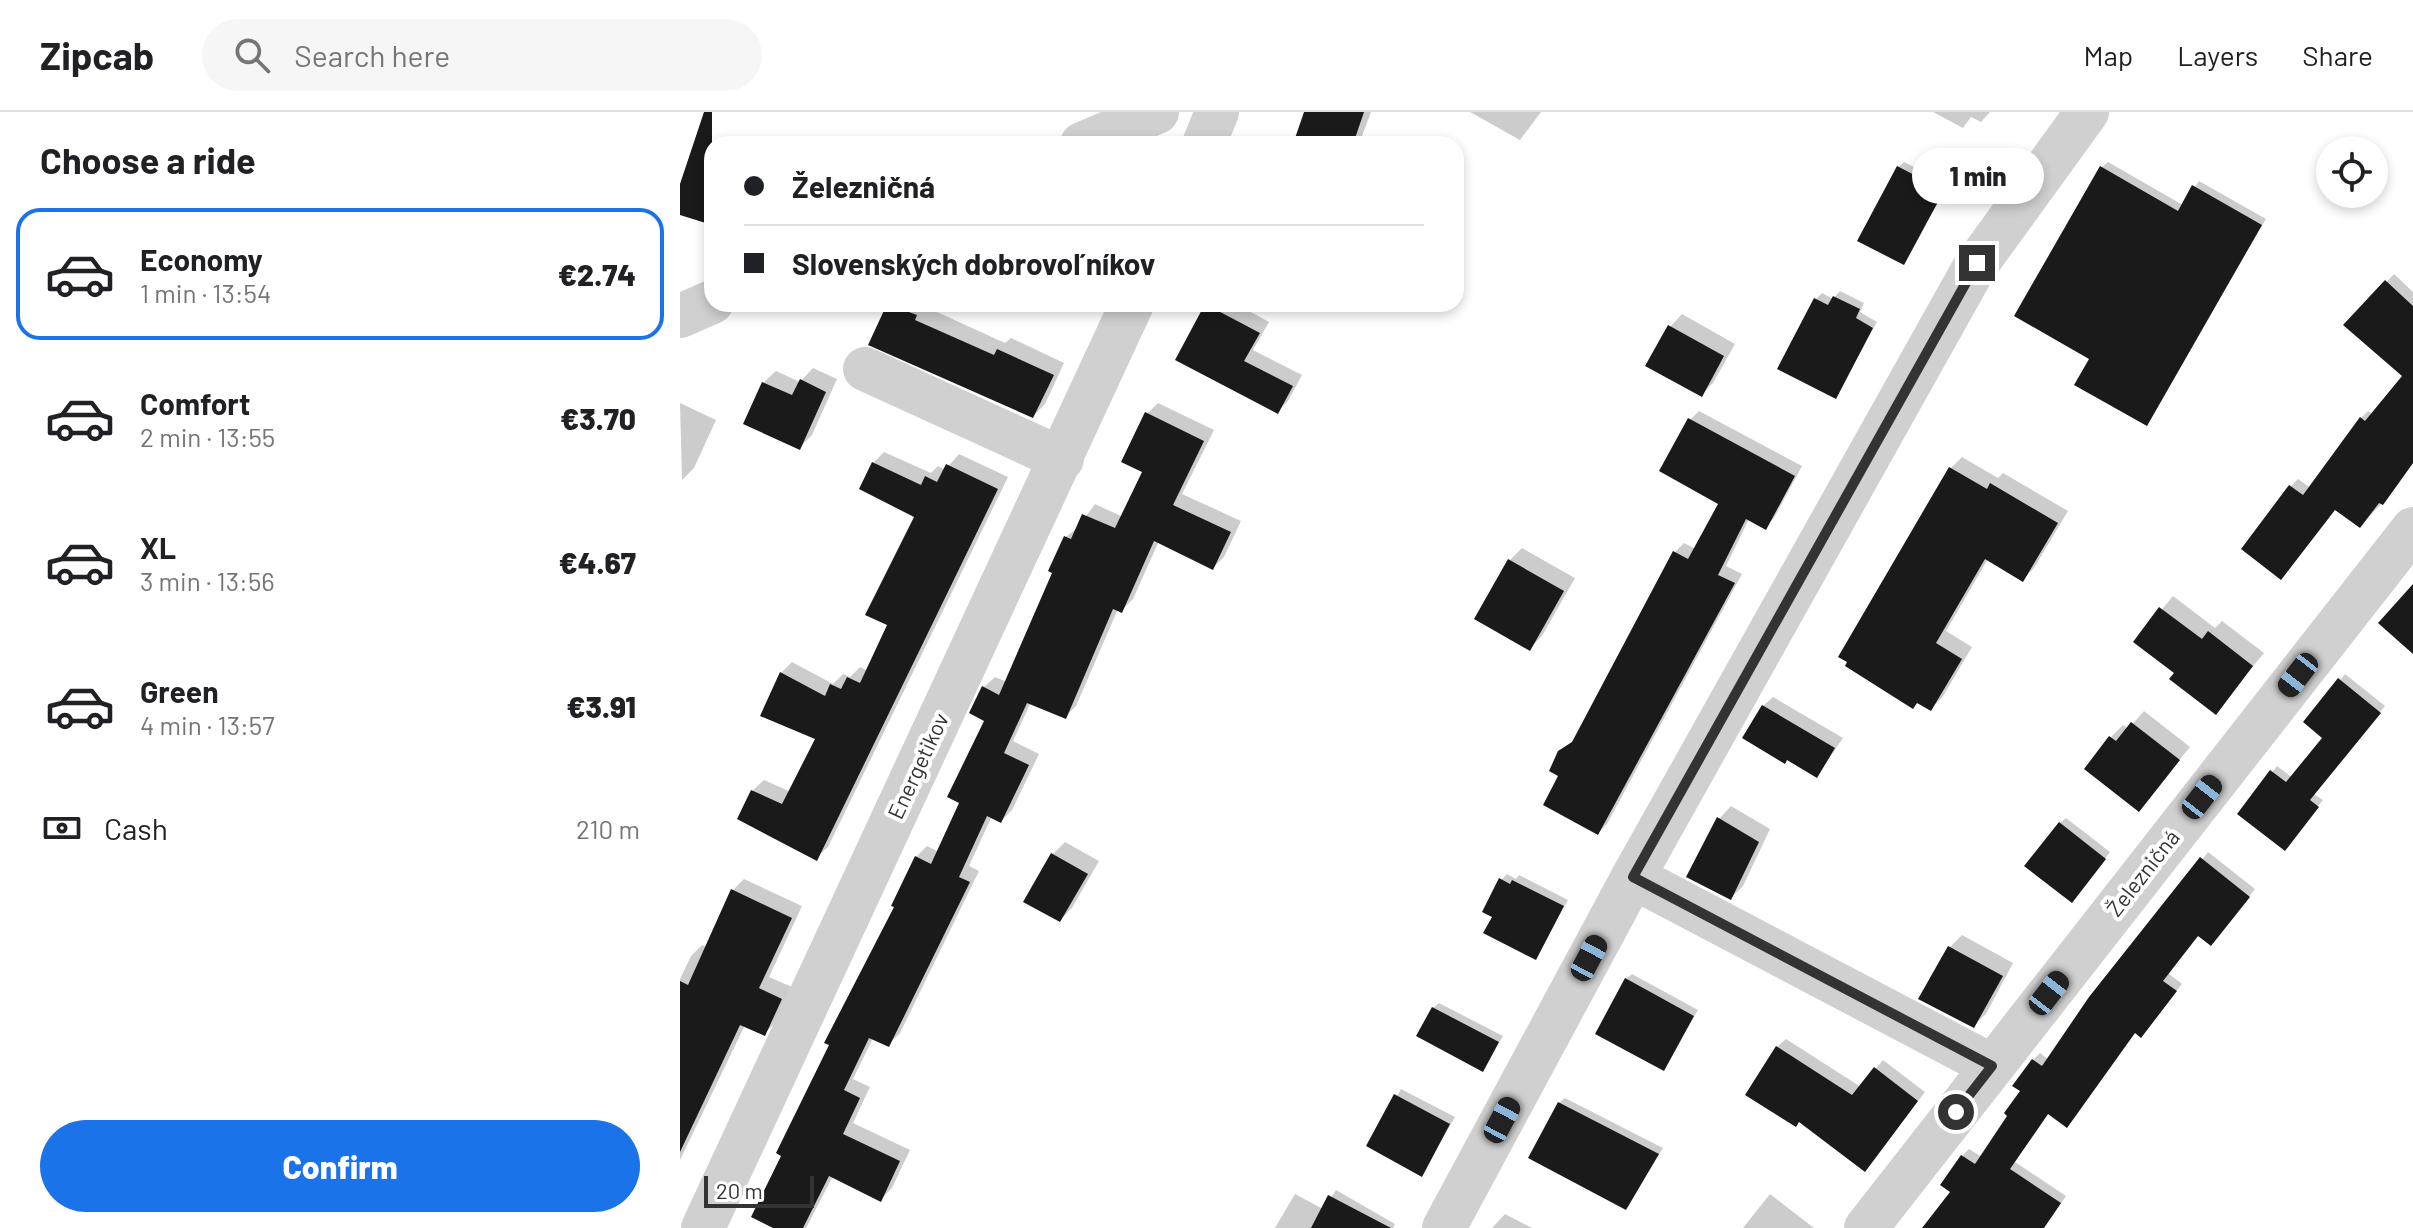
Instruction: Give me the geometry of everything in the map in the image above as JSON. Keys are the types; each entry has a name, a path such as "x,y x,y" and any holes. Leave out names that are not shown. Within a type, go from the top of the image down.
{"street":[{"path":"1101,136 1157,112"},
{"path":"1207,136 1217,112"},
{"path":"1444,1228 1633,877 1974,268 2087,112"},
{"path":"680,316 704,306"},
{"name":"Energetikov","path":"703,1228 1128,312"},
{"path":"865,369 1062,459"},
{"name":"Železničná","path":"1866,1228 2413,529"},
{"path":"1633,877 1992,1066"}],"building":[{"path":"704,112 712,112 712,136 704,136 704,222 680,215 680,184"},
{"path":"1304,112 1364,112 1356,136 1296,136"},
{"path":"1897,166 1924,180 1919,189 1939,200 1904,265 1857,241"},
{"path":"2100,166 2178,211 2192,185 2262,225 2147,426 2074,385 2089,359 2014,316"},
{"path":"2385,280 2413,306 2413,463 2383,505 2379,503 2360,528 2335,510 2281,580 2241,549 2289,485 2303,495 2360,417 2365,421 2402,376 2343,325"},
{"path":"1833,296 1860,309 1856,318 1873,328 1836,399 1777,369 1814,298 1828,305"},
{"path":"883,312 909,312 917,315 915,320 994,355 997,349 1054,375 1033,418 868,345"},
{"path":"1201,312 1220,312 1260,333 1244,361 1293,386 1278,414 1175,360"},
{"path":"1668,325 1724,356 1702,397 1645,366"},
{"path":"800,379 826,392 800,450 743,424 762,382 792,395"},
{"path":"1145,412 1204,441 1173,505 1231,532 1213,570 1154,541 1122,613 1113,609 1066,719 1027,703 1004,753 1029,765 1001,823 987,816 959,877 970,882 889,1047 869,1038 844,1090 860,1098 843,1134 900,1161 881,1202 829,1176 803,1228 773,1228 751,1217 781,1156 776,1153 829,1045 824,1043 894,907 891,906 915,856 931,864 959,803 947,797 984,721 969,713 982,686 999,695 1052,573 1048,571 1064,536 1071,539 1082,514 1115,528 1142,472 1121,462"},
{"path":"1688,418 1795,476 1766,530 1746,519 1718,575 1735,583 1598,835 1543,805 1558,776 1549,771 1558,751 1572,742 1673,551 1688,559 1718,504 1659,471"},
{"path":"872,462 921,485 925,476 937,482 946,464 998,489 817,861 737,819 751,790 782,804 815,739 760,716 780,672 825,696 830,684 841,689 847,677 860,683 887,625 865,615 914,517 859,489"},
{"path":"1949,467 1987,489 1990,483 2058,523 2023,582 1985,559 1936,643 1962,659 1931,711 1917,703 1913,709 1845,666 1847,662 1838,657"},
{"path":"1508,559 1564,591 1530,651 1474,619"},
{"path":"2413,584 2413,654 2378,623"},
{"path":"2159,607 2202,639 2208,631 2253,666 2216,715 2169,679 2174,673 2133,642"},
{"path":"2338,678 2381,713 2310,800 2319,807 2285,851 2237,814 2270,770 2286,782 2322,738 2303,722"},
{"path":"1762,705 1835,748 1817,778 1787,760 1785,764 1742,738"},
{"path":"2131,722 2180,760 2139,812 2084,769 2109,736 2116,741"},
{"path":"1717,817 1759,842 1731,900 1686,877"},
{"path":"2059,822 2106,859 2072,903 2024,866"},
{"path":"1051,853 1088,874 1060,922 1023,902"},
{"path":"2200,857 2250,897 2211,946 2198,936 2163,981 2177,991 2141,1038 2135,1033 2067,1128 2048,1114 2010,1169 2061,1203 2044,1228 1922,1228 1950,1192 1940,1185 1961,1155 1975,1164 2007,1116 2004,1113 2020,1091 2012,1086 2032,1059 2042,1066 2089,997"},
{"path":"1499,878 1510,884 1512,880 1564,906 1536,960 1483,933 1492,917 1482,912"},
{"path":"731,889 792,918 759,988 782,999 765,1036 740,1025 680,1152 680,981 688,985"},
{"path":"1948,946 2003,976 1974,1028 1918,999"},
{"path":"1625,978 1694,1016 1664,1071 1595,1034"},
{"path":"1432,1007 1499,1042 1483,1072 1416,1036"},
{"path":"1776,1046 1852,1095 1874,1067 1918,1101 1865,1172 1799,1122 1796,1127 1745,1095"},
{"path":"1394,1094 1450,1124 1422,1177 1366,1146"},
{"path":"1558,1102 1659,1154 1626,1210 1528,1158"},
{"path":"1328,1195 1391,1228 1311,1228"}],"route":[{"path":"1956,1112 1992,1066 1633,877 1977,263"}]}
